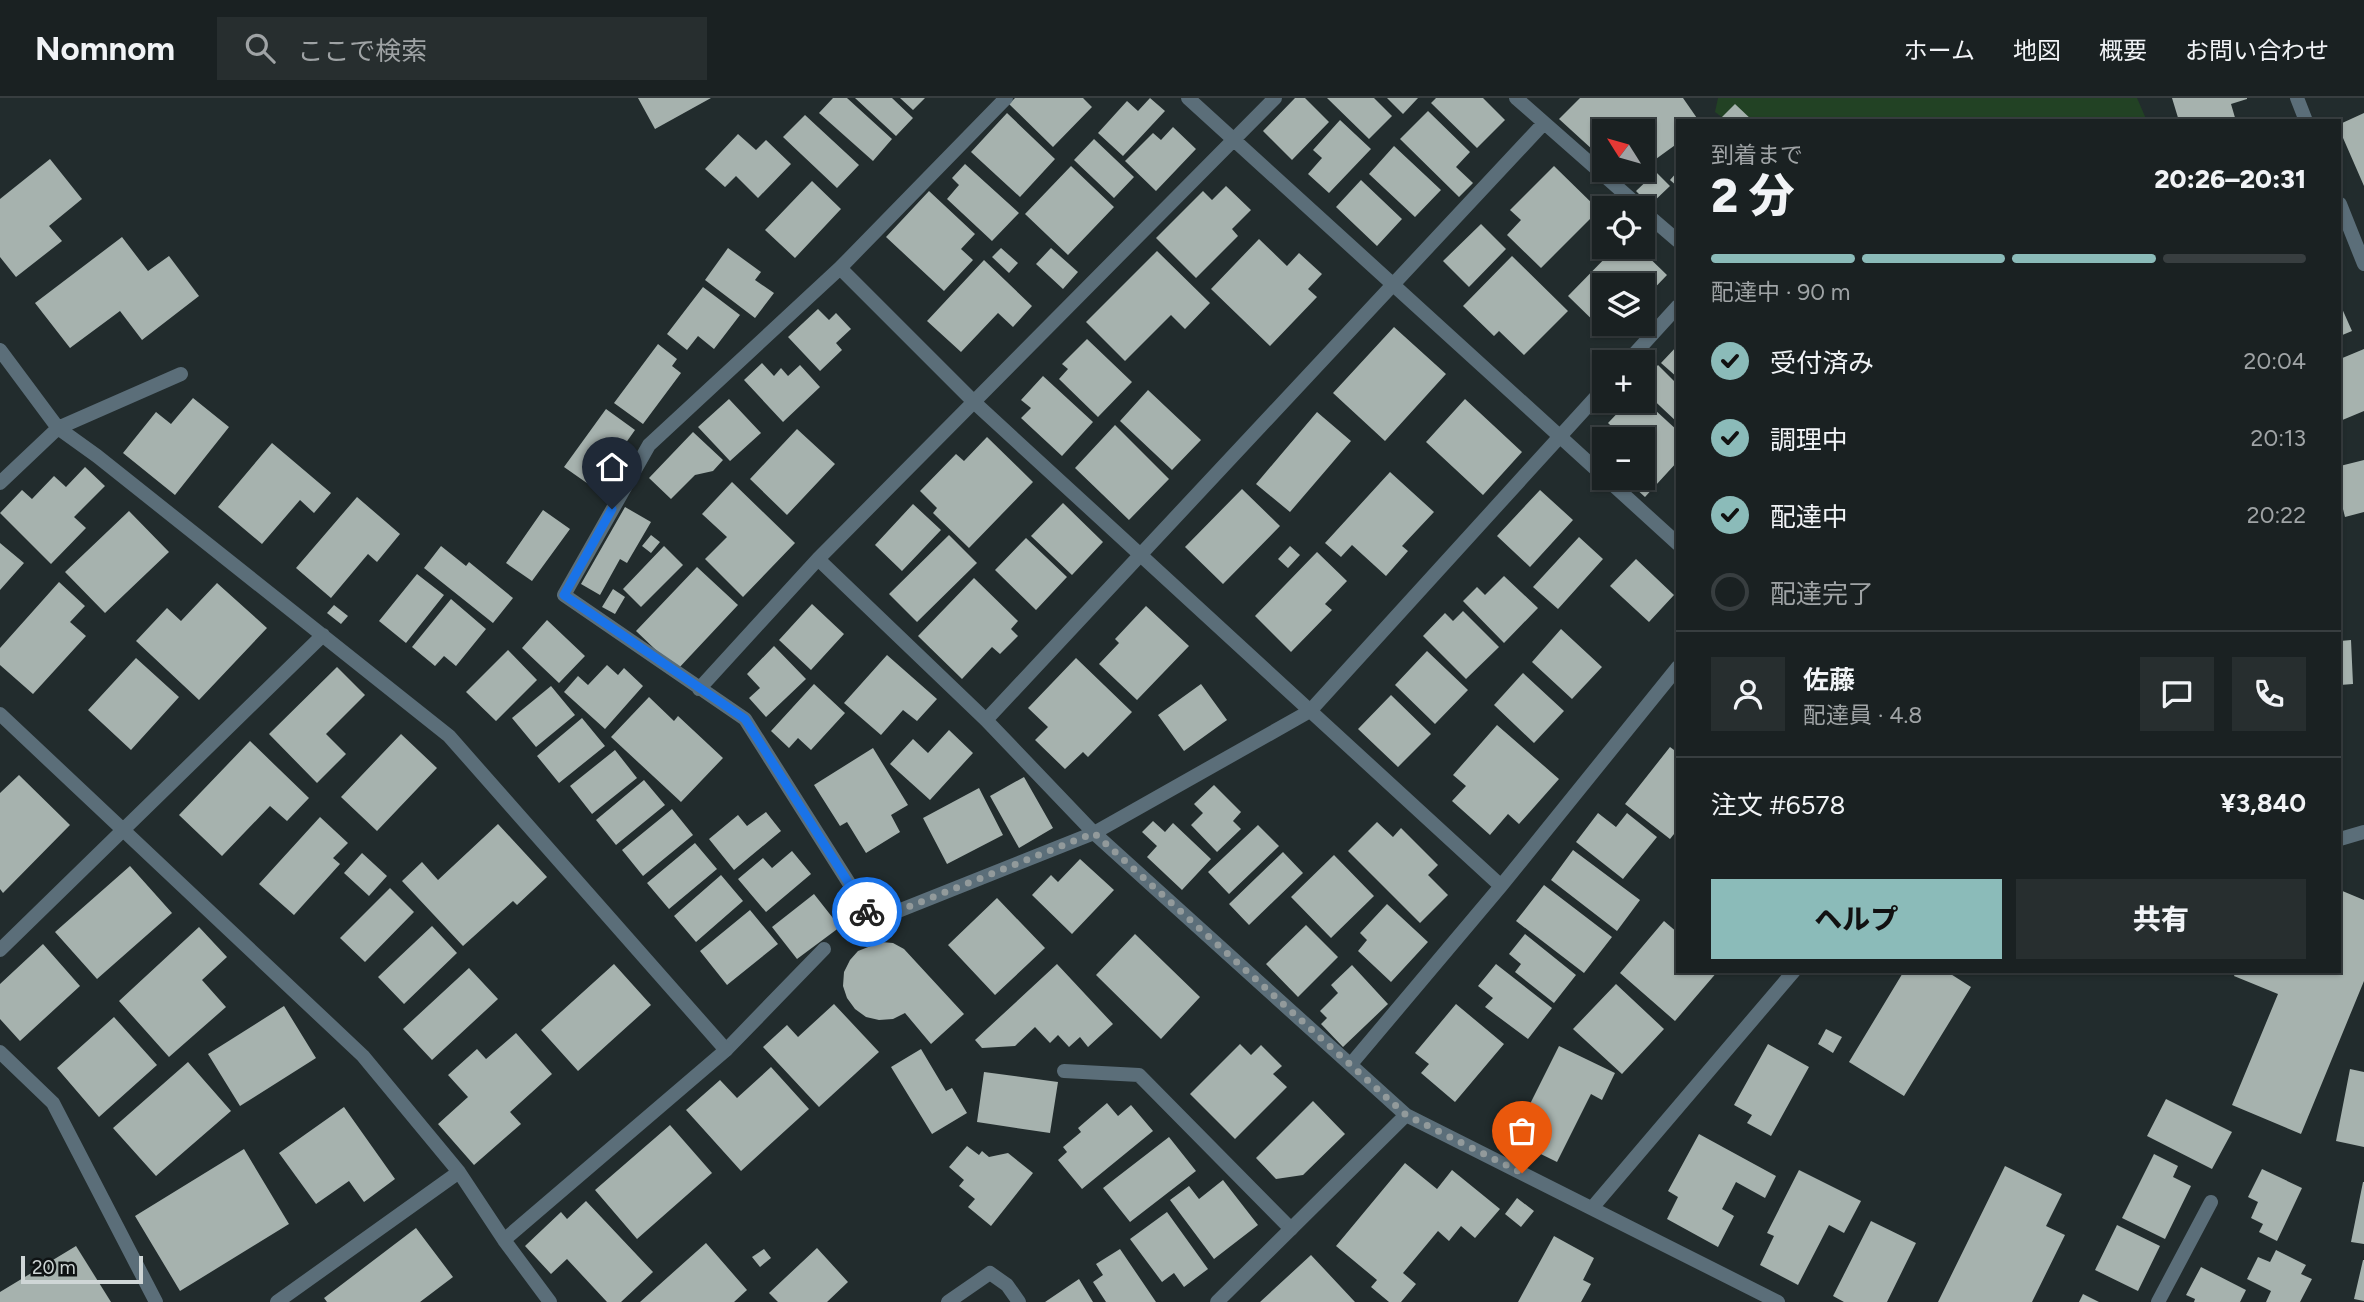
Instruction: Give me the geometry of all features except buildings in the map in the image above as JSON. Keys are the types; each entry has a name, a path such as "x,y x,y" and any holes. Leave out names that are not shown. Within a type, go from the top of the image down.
{"street":[{"path":"1006,98 840,268 649,445 564,595 745,719 862,915 873,921 1094,833 1310,711 1592,401"},
{"path":"1188,98 1676,542"},
{"path":"699,689 818,559 1275,98"},
{"path":"1516,98 1627,196"},
{"path":"2297,98 2305,119"},
{"path":"986,720 1544,124"},
{"path":"2341,206 2364,264"},
{"path":"1655,221 1676,240"},
{"path":"840,268 975,403 1501,886"},
{"path":"1638,350 1676,308"},
{"path":"0,350 58,428 97,456 449,736 726,1050"},
{"path":"0,482 58,428 181,374"},
{"path":"818,559 986,720 1094,833 1406,1115 1778,1302"},
{"path":"0,950 323,635"},
{"path":"1351,1064 1501,886 1676,669"},
{"path":"0,714 363,1056 459,1172 504,1240 550,1302"},
{"path":"2341,839 2364,832"},
{"path":"504,1240 726,1050 824,949"},
{"path":"1592,1208 1792,973"},
{"path":"0,1052 53,1102 156,1302"},
{"path":"1064,1071 1139,1075 1291,1229"},
{"path":"1217,1302 1406,1115"},
{"path":"277,1302 459,1172"},
{"path":"2158,1302 2211,1202"},
{"path":"948,1302 990,1273 1007,1285 1019,1302"}],"green space":[{"path":"1718,98 2137,98 2146,119 1724,119 1715,112"}],"way so far":[{"path":"867,912 873,921 1094,833 1406,1115 1522,1173"}],"route":[{"path":"612,509 564,595 745,719 867,912"}]}
